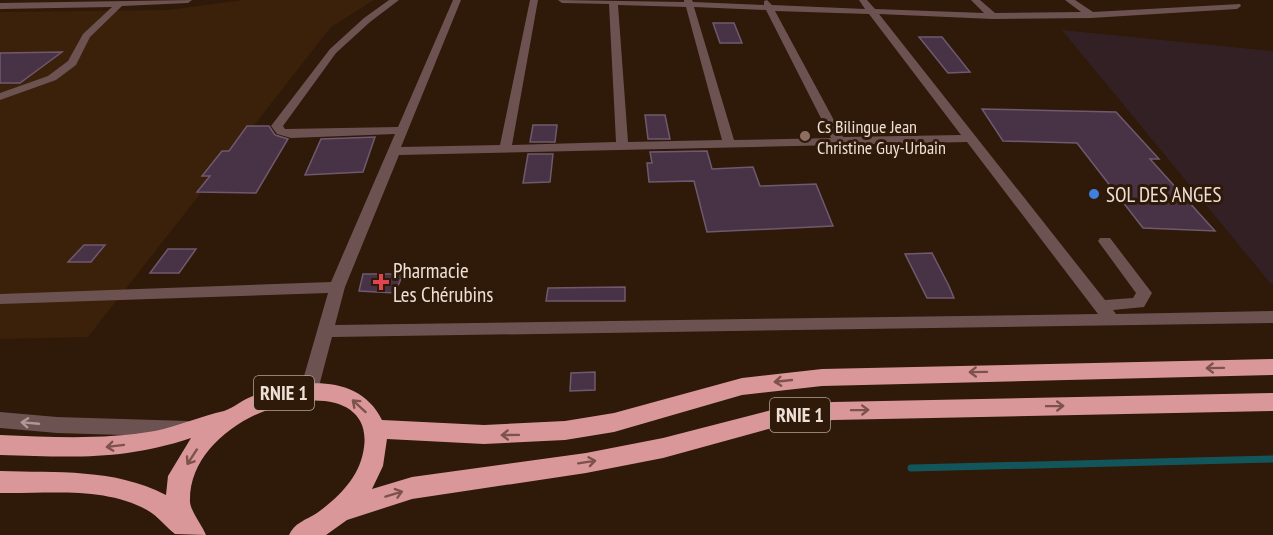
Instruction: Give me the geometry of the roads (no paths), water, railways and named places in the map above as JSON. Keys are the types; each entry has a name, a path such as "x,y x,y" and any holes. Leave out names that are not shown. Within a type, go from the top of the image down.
{"highway":[{"name":"RNIE 1","path":"375,429 464,436 528,435 592,426 654,413 761,383 813,378 929,373 1273,368"},
{"name":"RNIE 1","path":"0,445 100,448 157,441 232,416 263,400 309,390 332,392 352,399 366,412 375,429 375,448 370,469 357,490 338,511 302,535"},
{"name":"RNIE 1","path":"338,511 412,488 630,454 790,416 833,411 1273,402"},
{"name":"RNIE 1","path":"191,533 178,509 181,478 189,459 203,441 232,416"},
{"name":"RNIE 1","path":"0,482 80,483 123,489 156,502 191,533"}],"street":[{"path":"0,6 188,0"},
{"path":"395,0 367,20 333,51 277,126 281,132 291,134 402,130"},
{"path":"309,390 327,332 337,287 457,0"},
{"path":"505,149 534,0"},
{"path":"562,0 768,4 993,16 1090,15 1237,6 1226,0"},
{"path":"863,0 1105,313"},
{"path":"975,0 993,16"},
{"path":"1069,0 1090,15"},
{"path":"1154,0 1172,11"},
{"path":"612,1 622,146"},
{"path":"689,2 729,144"},
{"path":"0,97 52,78 72,63 86,36 119,4"},
{"path":"768,4 839,141"},
{"path":"394,151 971,138"},
{"path":"1105,241 1144,293 1138,303 1105,313"},
{"path":"0,299 337,287"},
{"path":"327,332 1105,313 1273,318"},
{"path":"0,420 57,425 194,429"}],"waterway":[{"path":"911,468 1273,459"}],"place":[{"name":"Cs Bilingue Jean Christine Guy-Urbain","path":"805,136"},
{"name":"SOL DES ANGES","path":"1094,194"},
{"name":"Pharmacie Les Chérubins","path":"381,282"}]}
